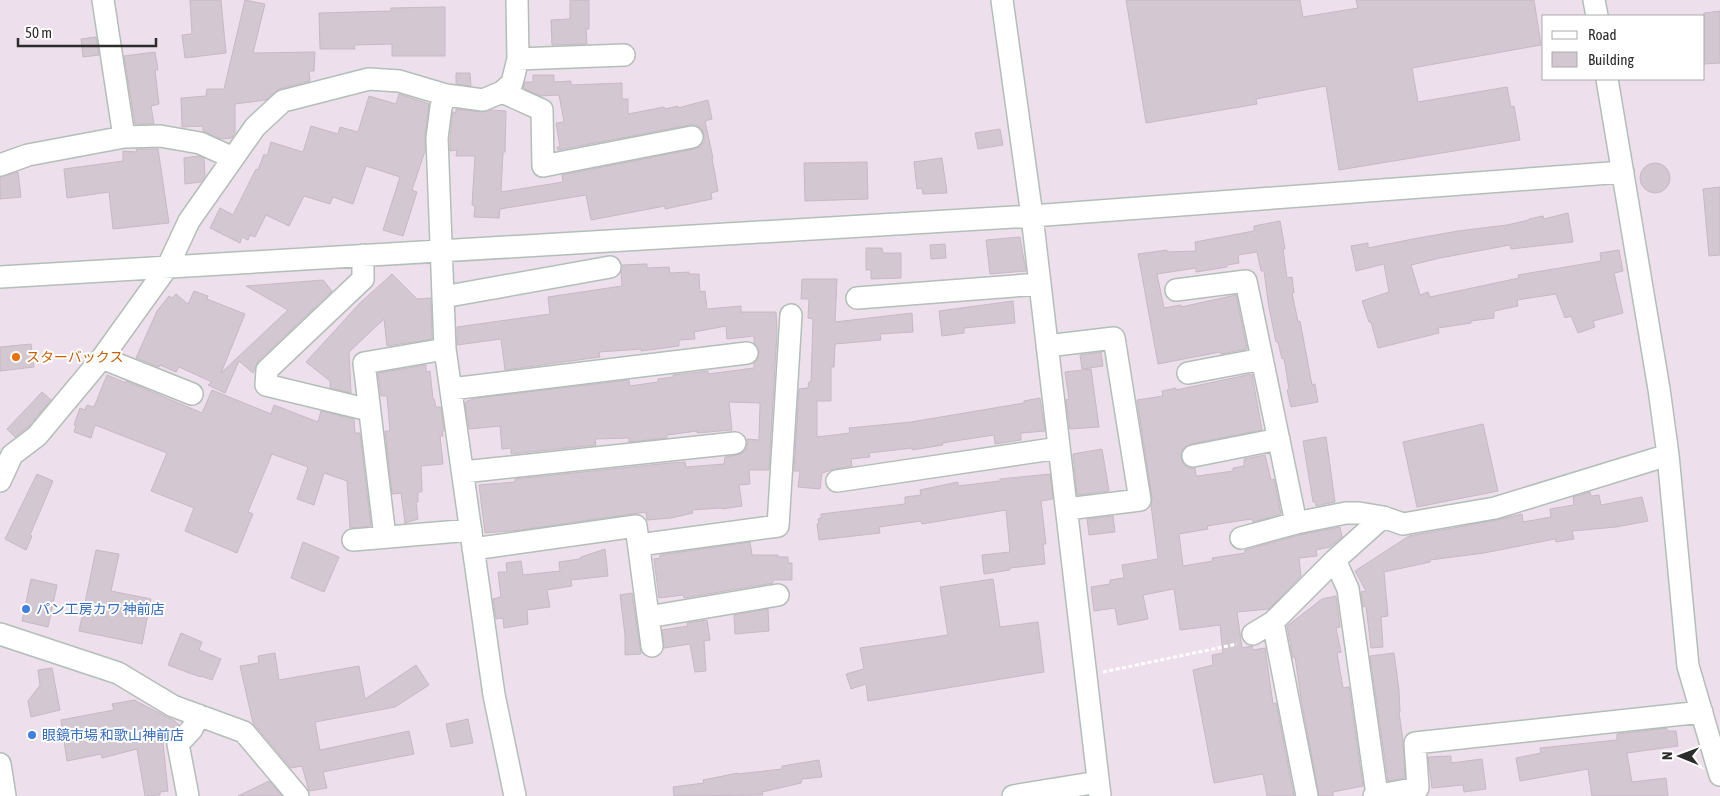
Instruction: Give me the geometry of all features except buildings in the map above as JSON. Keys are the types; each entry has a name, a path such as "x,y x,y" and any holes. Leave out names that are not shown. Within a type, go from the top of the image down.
{"street":[{"path":"103,0 124,136"},
{"path":"0,481 12,455 38,436 102,358 168,266 189,221 255,127 283,101 369,79 399,81 446,95 483,100 502,92 512,82 518,59 517,0"},
{"path":"1002,0 1032,216 1099,789 1013,796"},
{"path":"1594,0 1597,15"},
{"path":"518,59 624,55"},
{"path":"1607,80 1668,455 1688,666 1702,712 1717,749 1720,775"},
{"path":"502,92 542,110 542,166 692,136"},
{"path":"446,95 441,108 437,138 445,350 494,695 514,796"},
{"path":"0,165 28,155 124,136 160,136 200,143 232,158"},
{"path":"0,277 1032,216 1623,172"},
{"path":"363,255 364,279 267,370 266,385 368,410"},
{"path":"443,297 610,267"},
{"path":"1176,290 1246,281 1296,523"},
{"path":"857,298 1040,284"},
{"path":"639,545 778,526 791,315"},
{"path":"1046,346 1114,338 1140,500 1067,509"},
{"path":"385,537 368,410 364,362 445,350"},
{"path":"451,389 747,353"},
{"path":"102,358 192,394"},
{"path":"1188,373 1262,359"},
{"path":"1193,456 1279,439"},
{"path":"463,472 735,443"},
{"path":"837,481 1059,448"},
{"path":"1241,538 1346,512 1359,512 1383,517 1403,524 1494,508 1668,455"},
{"path":"1252,634 1273,622 1335,560 1383,517"},
{"path":"353,540 385,537 472,540 636,526 652,646"},
{"path":"1335,560 1348,589 1376,796 1418,788 1414,743 1702,712"},
{"path":"648,617 778,595"},
{"path":"1273,622 1307,796"},
{"path":"0,634 118,673 172,706 244,732 298,796"},
{"path":"188,796 178,744 192,730 198,715"},
{"path":"0,764 5,796"}],"path":[{"path":"1086,676 1249,641 1252,634"}],"place":[{"name":"スターバックス","path":"16,357"},
{"name":"パン工房カワ 神前店","path":"26,609"},
{"name":"眼鏡市場 和歌山神前店","path":"32,735"}]}
